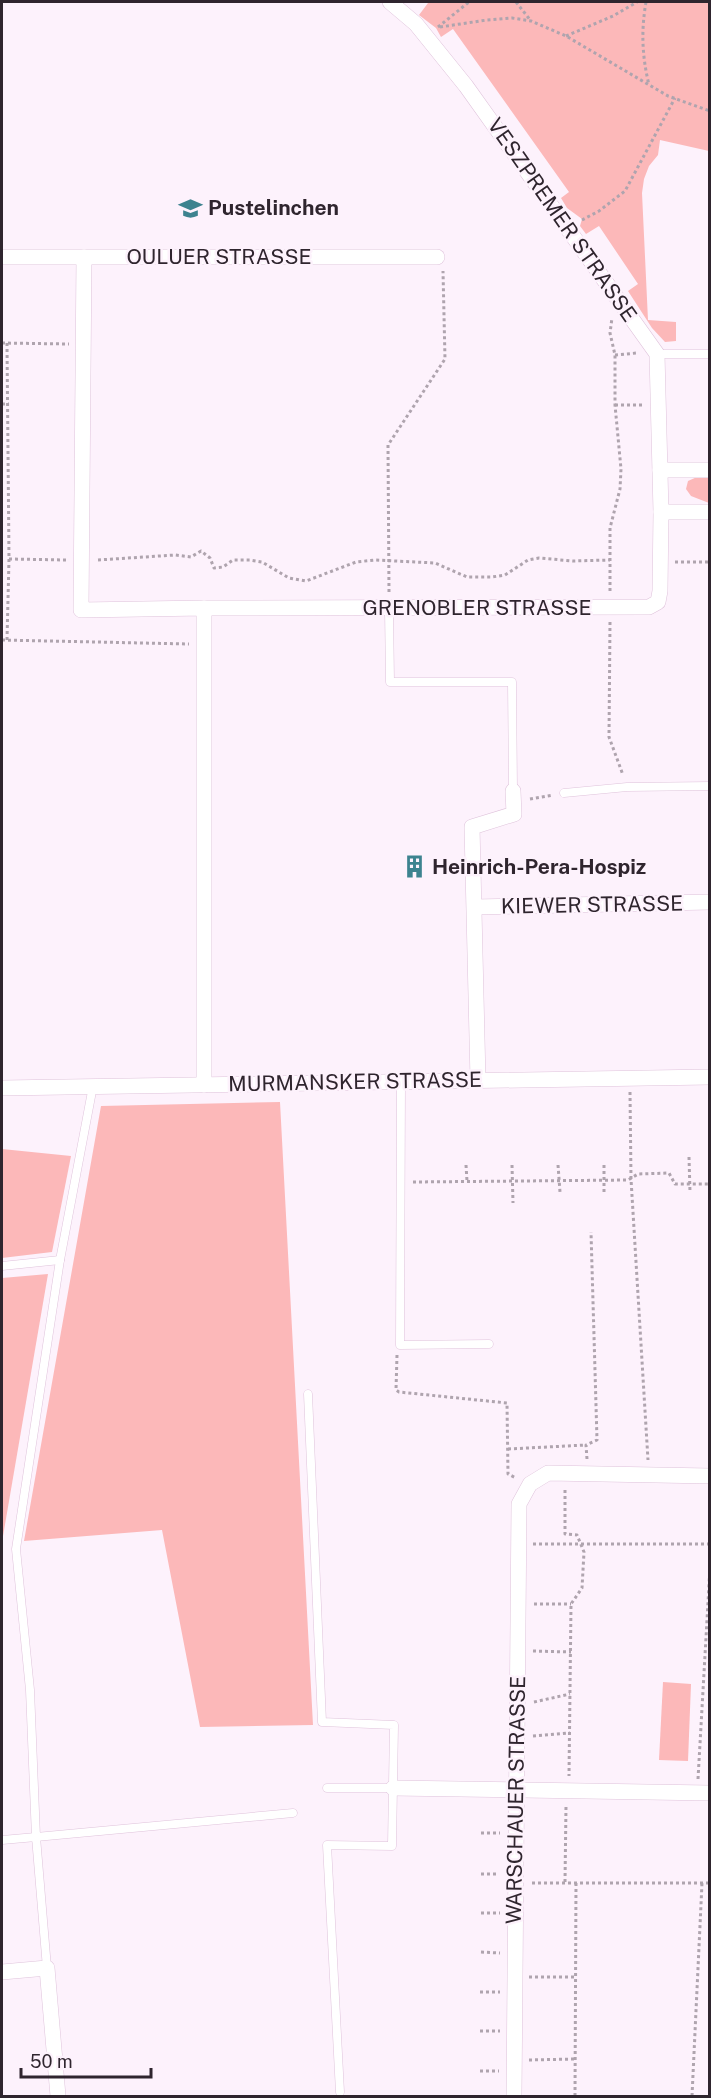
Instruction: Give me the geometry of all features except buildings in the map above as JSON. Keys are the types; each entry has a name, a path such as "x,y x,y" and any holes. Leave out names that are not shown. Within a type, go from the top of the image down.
{"street":[{"name":"VESZPREMER STRASSE","path":"390,2 416,24 466,86 657,354"},
{"name":"OULUER STRASSE","path":"2,257 440,262"},
{"name":"GRENOBLER STRASSE","path":"84,257 81,610 649,607 658,602 660,591 661,512"},
{"path":"657,354 661,512 710,512"},
{"path":"660,470 710,470"},
{"path":"204,608 204,1084"},
{"name":"KIEWER STRASSE","path":"478,1080 472,827 514,814 513,796"},
{"name":"KIEWER STRASSE","path":"475,907 710,902"},
{"name":"MURMANSKER STRASSE","path":"2,1088 710,1077"},
{"path":"530,1484 548,1473 710,1476"},
{"name":"WARSCHAUER STRASSE","path":"514,2097 514,1976 510,1879 516,1789 519,1504 530,1484"},
{"path":"393,1788 703,1793"},
{"path":"2,1972 47,1968 58,2097"}],"lane":[{"path":"657,354 710,354"},
{"path":"389,609 390,682 512,682 513,796"},
{"path":"564,793 627,787 710,786"},
{"path":"401,1081 400,1345 489,1344"},
{"path":"47,1968 36,1837 30,1690 16,1549 60,1260 93,1086"},
{"path":"2,1266 60,1260"},
{"path":"308,1394 322,1722 394,1725 392,1846 327,1845 340,2092"},
{"path":"327,1788 393,1788"},
{"path":"2,1840 293,1814"}],"path":[{"path":"468,2 436,28 512,18 531,21 566,36 649,85 710,111"},
{"path":"516,2 531,21"},
{"path":"566,36 613,16 637,2"},
{"path":"646,2 642,42 649,85"},
{"path":"568,227 599,211 625,191 675,98"},
{"path":"389,609 388,445 445,359 440,262"},
{"path":"615,311 611,320 610,333 615,355 615,405 621,469 620,489 610,528 609,737 627,787"},
{"path":"2,343 83,344"},
{"path":"7,343 9,404 7,640"},
{"path":"615,355 641,353"},
{"path":"2,404 9,404"},
{"path":"615,405 659,404"},
{"path":"9,559 119,560 175,555 191,557 201,551 210,558 214,568 223,567 233,560 256,561 262,562 289,578 306,580 356,562 388,559 435,563 467,577 505,575 528,560 539,558 573,561 610,560"},
{"path":"661,563 710,562"},
{"path":"2,640 203,645"},
{"path":"513,796 564,793"},
{"path":"630,1092 631,1179 648,1465"},
{"path":"689,1157 690,1192"},
{"path":"512,1165 513,1203"},
{"path":"558,1165 560,1192"},
{"path":"604,1165 604,1192"},
{"path":"466,1166 467,1181"},
{"path":"401,1182 628,1180 638,1173 669,1173 675,1184 710,1184"},
{"path":"508,1449 586,1445 597,1440 591,1233"},
{"path":"400,1345 397,1349 396,1390 399,1392 507,1403 508,1474 530,1484"},
{"path":"565,1882 571,1604 582,1588 584,1552 577,1534 565,1534 564,1473 587,1464 586,1445"},
{"path":"519,1544 710,1544"},
{"path":"703,1793 710,1567"},
{"path":"518,1604 571,1604"},
{"path":"518,1651 571,1652"},
{"path":"517,1706 570,1694"},
{"path":"517,1738 570,1733"},
{"path":"481,1833 505,1833"},
{"path":"481,1874 510,1879 565,1882 710,1883"},
{"path":"575,2097 576,1882"},
{"path":"692,2097 702,1883"},
{"path":"481,1913 504,1913"},
{"path":"481,1952 504,1953"},
{"path":"514,1976 575,1977"},
{"path":"480,1992 503,1992"},
{"path":"480,2031 503,2031"},
{"path":"514,2060 575,2059"},
{"path":"480,2071 503,2071"}],"shaded area":[{"path":"427,2 709,2 709,151 660,140 658,155 649,166 642,193 648,320 676,322 676,341 665,342 652,328 628,291 638,284 599,226 586,234 580,226 582,219 567,208 561,198 569,192 453,29 441,37 436,28 419,15"},
{"path":"697,477 709,477 709,503 691,496 686,489 688,481"},
{"path":"280,1102 313,1725 200,1727 162,1530 24,1541 101,1106"},
{"path":"2,1149 71,1156 52,1252 2,1258"},
{"path":"48,1274 2,1542 2,1278"},
{"path":"663,1682 691,1684 688,1761 659,1760"}],"place":[{"name":"Pustelinchen","path":"190,208"},
{"name":"Heinrich-Pera-Hospiz","path":"414,867"}]}
